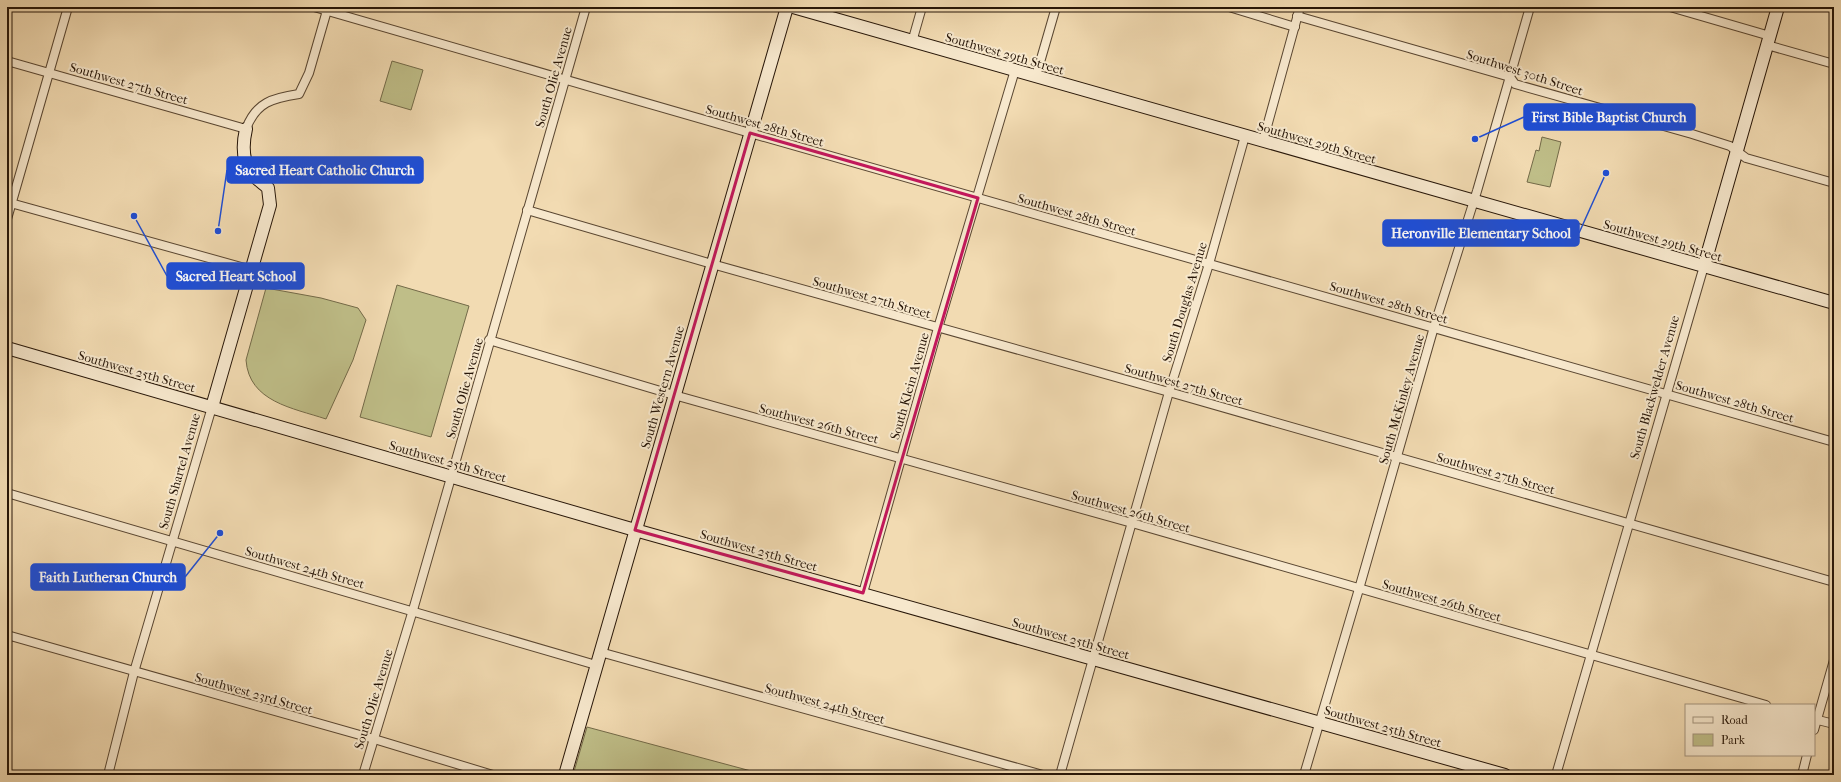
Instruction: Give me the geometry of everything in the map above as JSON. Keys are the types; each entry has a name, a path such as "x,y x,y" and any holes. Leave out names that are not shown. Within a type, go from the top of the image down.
{"street":[{"path":"7,219 9,203 68,7"},
{"name":"Southwest 28th Street","path":"314,7 328,9 565,80 1834,442"},
{"name":"South Olie Avenue","path":"363,775 451,477 489,340 586,7"},
{"name":"South Western Avenue","path":"565,775 786,7"},
{"name":"Southwest 29th Street","path":"793,7 1834,303"},
{"path":"912,42 922,7"},
{"path":"1036,76 1056,7"},
{"path":"1229,7 1295,27"},
{"path":"1263,141 1300,7"},
{"name":"South McKinley Avenue","path":"1304,775 1434,327 1474,201 1530,7"},
{"path":"1670,7 1834,64"},
{"name":"South Blackwelder Avenue","path":"1556,775 1778,7"},
{"name":"South Shartel Avenue","path":"108,775 134,672 174,541 270,205 268,188 250,173 244,156 243,141 248,121 260,106 275,98 299,94 309,73 328,9"},
{"name":"Southwest 30th Street","path":"1297,16 1510,77 1515,84 1692,134 1730,146 1746,158 1834,183"},
{"name":"Southwest 27th Street","path":"7,61 246,128"},
{"name":"South Klein Avenue","path":"863,593 938,328 1015,70"},
{"name":"South Douglas Avenue","path":"1060,775 1169,392 1209,264 1245,136"},
{"path":"9,203 252,270"},
{"name":"Southwest 27th Street","path":"527,210 712,264 1169,392 1834,582"},
{"name":"Southwest 26th Street","path":"489,340 674,395 1132,523 1762,704"},
{"name":"Southwest 25th Street","path":"7,348 635,530 1505,775"},
{"name":"Southwest 24th Street","path":"7,493 412,610 596,665"},
{"name":"Southwest 23rd Street","path":"7,635 374,739 494,775"},
{"name":"Southwest 24th Street","path":"600,652 1043,775"},
{"path":"1834,660 1815,719 1834,724"},
{"path":"1802,775 1807,756"}],"highlighted area":[{"path":"750,133 978,198 863,593 635,530"}],"green space":[{"path":"392,61 423,70 411,110 380,101"},
{"path":"1542,137 1561,142 1550,187 1527,182 1536,150 1539,151"},
{"path":"397,285 469,306 431,437 360,417"},
{"path":"266,288 321,298 358,308 366,320 353,360 326,419 287,407 275,401 264,394 255,385 249,374 246,360"},
{"path":"587,727 766,775 573,775"}],"place":[{"name":"First Bible Baptist Church","path":"1475,139"},
{"name":"Heronville Elementary School","path":"1606,173"},
{"name":"Sacred Heart School","path":"134,216"},
{"name":"Sacred Heart Catholic Church","path":"218,231"},
{"name":"Faith Lutheran Church","path":"220,533"}]}
